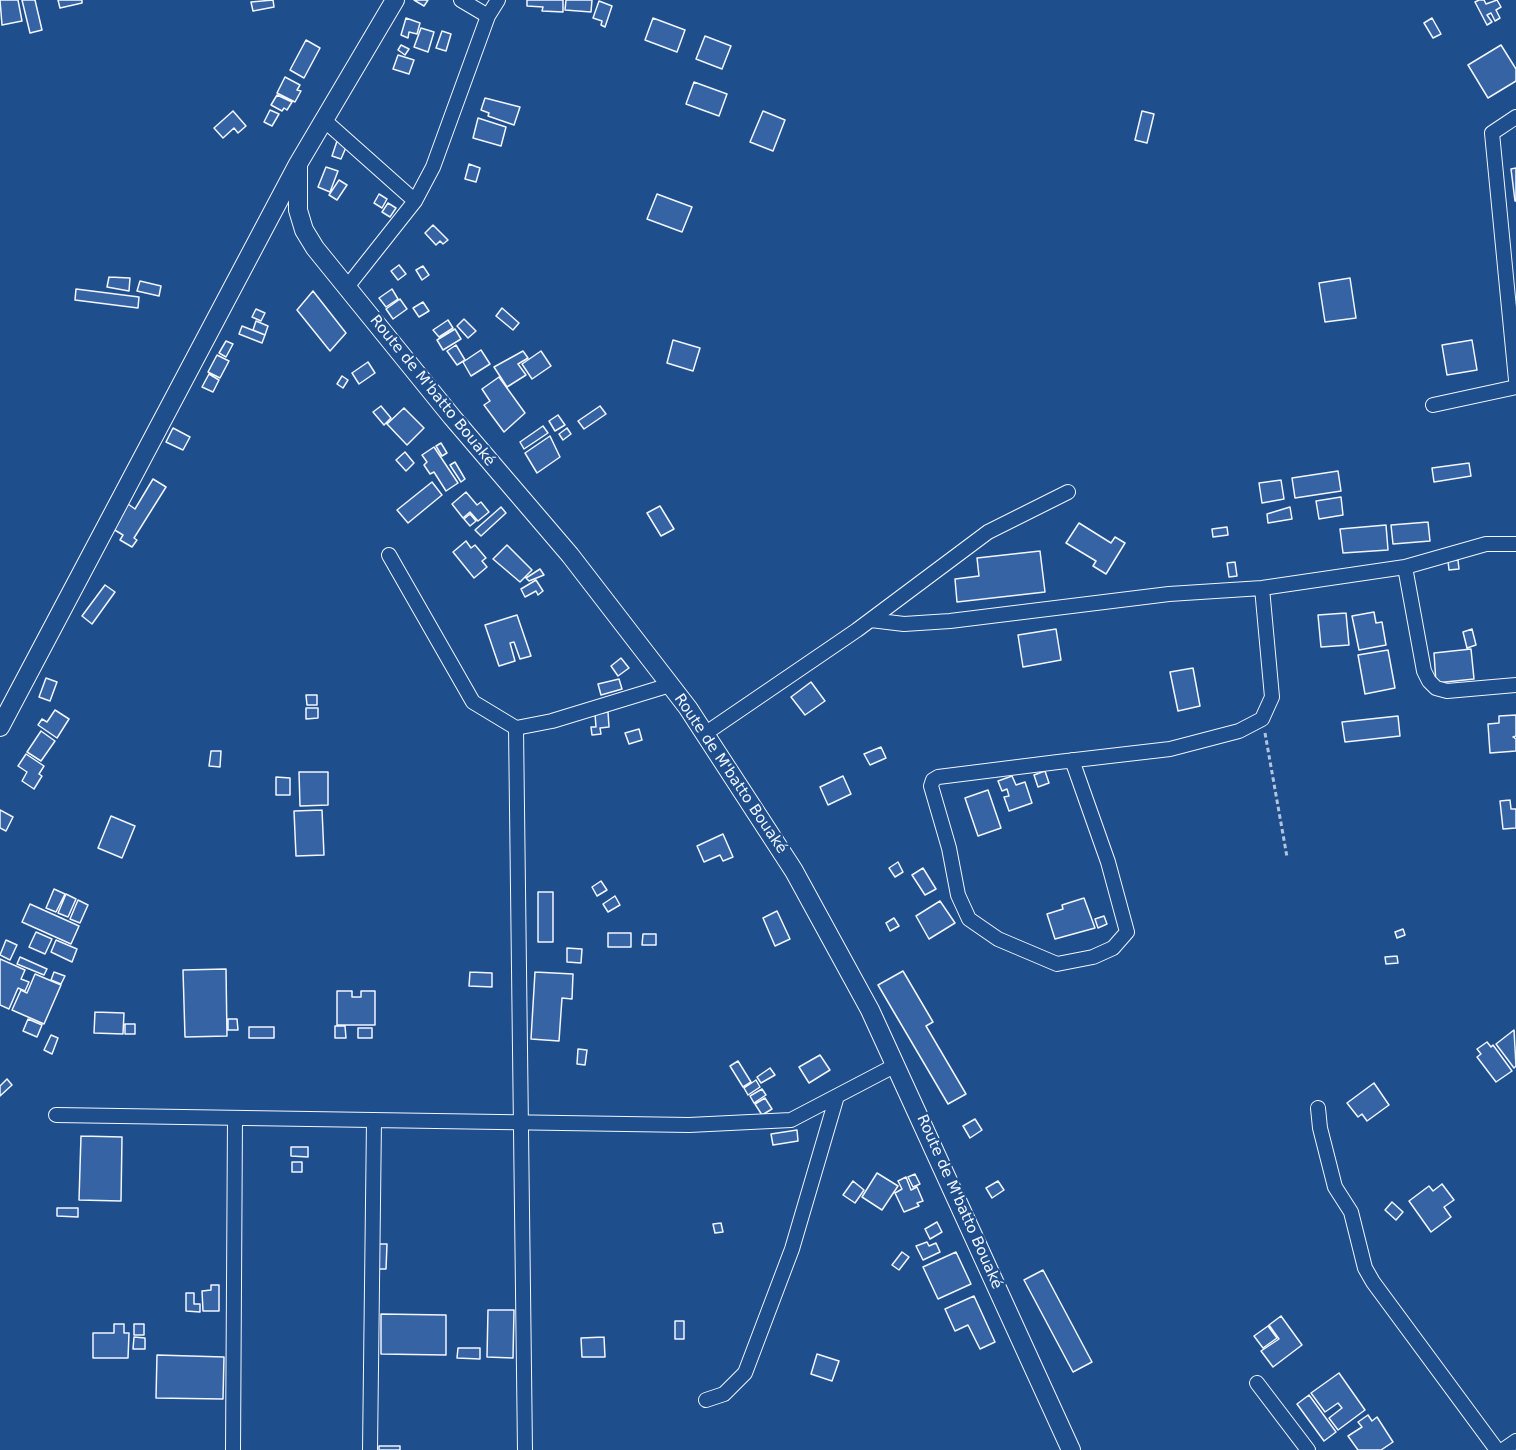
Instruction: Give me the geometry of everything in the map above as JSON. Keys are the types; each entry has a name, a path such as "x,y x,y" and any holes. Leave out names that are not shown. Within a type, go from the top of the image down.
{"street":[{"path":"0,727 298,164 395,0"},
{"path":"461,0 488,16"},
{"path":"347,287 416,201 433,167 488,16 498,0"},
{"path":"1516,117 1492,133 1516,380"},
{"path":"324,120 416,201"},
{"name":"Route de M'batto Bouaké","path":"298,164 296,192 304,230 452,417 570,555 670,685 706,733 794,871 870,1011 896,1065 1071,1450"},
{"path":"1433,405 1516,387"},
{"path":"706,733 871,620 988,532 1068,492"},
{"path":"871,620 904,624 950,621 1169,594 1262,588 1405,567 1486,544 1516,544"},
{"path":"389,555 472,702 516,728 569,716 670,685"},
{"path":"1405,567 1424,671 1429,681 1437,688 1447,691 1516,685"},
{"path":"1072,760 1108,862 1127,932 1113,948 1093,957 1057,964 998,939 969,919 958,895 949,848 931,786 933,780 938,777 1072,760 1170,748 1239,731 1262,719 1272,697 1262,588"},
{"path":"516,728 525,1450"},
{"path":"56,1115 689,1125 791,1120 896,1065"},
{"path":"706,1401 723,1394 745,1373 792,1249 837,1096"},
{"path":"1318,1108 1320,1128 1335,1187 1352,1212 1365,1268 1372,1282 1505,1448"},
{"path":"233,1450 235,1118"},
{"path":"370,1450 374,1120"},
{"path":"1257,1383 1308,1450"}],"path":[{"path":"1262,719 1287,857"}],"building":[{"path":"0,0 18,0 22,21 2,25"},
{"path":"22,0 35,0 42,30 30,33"},
{"path":"58,0 82,0 82,3 60,8"},
{"path":"273,0 274,7 253,11 251,2"},
{"path":"414,0 428,0 424,6"},
{"path":"527,0 563,0 563,12 542,11 543,7 527,6"},
{"path":"566,0 592,0 591,12 565,10"},
{"path":"1484,0 1486,4 1497,0 1501,7 1496,10 1500,18 1495,21 1491,13 1487,15 1492,22 1487,25 1475,2"},
{"path":"599,1 612,6 605,27 601,25 602,21 593,18"},
{"path":"406,18 420,23 417,34 409,32 408,38 401,35"},
{"path":"653,18 685,30 677,52 645,40"},
{"path":"1432,18 1441,34 1433,38 1424,23"},
{"path":"421,28 434,32 428,52 414,47"},
{"path":"442,31 451,34 446,51 436,48"},
{"path":"705,36 731,46 722,69 696,59"},
{"path":"306,40 320,48 304,78 290,70"},
{"path":"401,45 409,49 405,55 398,50"},
{"path":"1501,45 1516,69 1516,81 1488,98 1468,65"},
{"path":"398,55 414,60 409,74 393,69"},
{"path":"285,77 300,85 297,90 301,91 295,102 277,93"},
{"path":"694,82 727,94 719,116 686,104"},
{"path":"277,95 292,102 287,110 284,108 282,111 271,105"},
{"path":"485,98 520,107 514,125 488,116 489,113 481,110"},
{"path":"270,110 279,114 272,126 264,122"},
{"path":"233,111 246,126 238,133 234,128 223,138 214,128"},
{"path":"763,111 785,120 773,151 750,142"},
{"path":"1142,111 1154,114 1147,143 1135,140"},
{"path":"478,118 506,127 501,146 473,138"},
{"path":"337,141 347,145 341,159 332,156"},
{"path":"469,164 480,168 476,182 465,179"},
{"path":"326,167 338,171 330,192 318,187"},
{"path":"1516,168 1516,201 1515,201 1511,169"},
{"path":"339,180 347,185 337,200 329,195"},
{"path":"379,194 387,199 382,208 374,203"},
{"path":"657,194 692,207 682,232 647,219"},
{"path":"388,203 396,208 390,217 382,212"},
{"path":"433,225 448,240 443,244 440,241 436,245 425,233"},
{"path":"399,265 406,274 398,280 391,271"},
{"path":"423,266 429,275 422,280 416,270"},
{"path":"109,277 130,278 129,291 107,287"},
{"path":"1350,278 1356,318 1325,322 1319,283"},
{"path":"140,281 161,286 159,296 137,291"},
{"path":"76,289 139,297 138,308 75,300"},
{"path":"392,289 398,299 386,307 379,298"},
{"path":"313,291 346,333 330,351 297,310"},
{"path":"400,299 407,309 393,319 386,309"},
{"path":"423,302 429,311 419,317 413,308"},
{"path":"502,308 519,323 513,330 496,316"},
{"path":"256,309 265,313 261,321 252,317"},
{"path":"464,319 476,331 468,338 457,326"},
{"path":"448,320 453,328 439,337 433,330"},
{"path":"256,321 268,326 265,335 253,330"},
{"path":"242,326 265,335 262,343 239,334"},
{"path":"455,329 461,339 443,350 437,340"},
{"path":"673,340 700,348 693,371 667,363"},
{"path":"1472,340 1477,370 1447,375 1442,345"},
{"path":"226,341 233,344 226,357 219,353"},
{"path":"456,345 465,360 457,365 447,351"},
{"path":"481,350 490,364 471,376 463,362"},
{"path":"523,351 528,358 518,364 526,375 507,387 494,367"},
{"path":"541,351 551,366 532,379 522,364"},
{"path":"217,355 229,361 220,378 208,372"},
{"path":"368,362 375,373 359,384 352,373"},
{"path":"209,374 219,380 213,392 202,387"},
{"path":"342,376 348,380 343,388 337,384"},
{"path":"499,377 525,413 504,432 484,405 490,401 482,389"},
{"path":"381,406 391,418 384,425 373,412"},
{"path":"600,406 606,414 584,429 578,421"},
{"path":"404,408 424,428 407,445 387,424"},
{"path":"558,415 565,425 555,431 549,421"},
{"path":"543,426 548,433 524,449 520,442"},
{"path":"173,428 190,437 183,450 166,442"},
{"path":"567,428 571,434 563,440 559,434"},
{"path":"550,436 560,457 537,473 525,453"},
{"path":"441,443 447,453 442,456 436,446"},
{"path":"434,447 458,483 446,491 434,472 430,474 424,465 427,462 422,455"},
{"path":"405,452 414,463 406,471 396,460"},
{"path":"455,462 465,479 461,482 450,465"},
{"path":"1469,463 1471,476 1434,482 1432,468"},
{"path":"1338,471 1341,491 1295,498 1292,478"},
{"path":"153,479 166,487 134,538 137,540 132,547 120,540 123,535 113,529 128,504 135,509"},
{"path":"1281,480 1284,499 1262,503 1259,483"},
{"path":"432,482 442,495 408,523 397,510"},
{"path":"466,492 477,505 481,502 489,512 478,521 470,512 463,518 452,504"},
{"path":"1341,497 1343,515 1319,519 1316,501"},
{"path":"660,506 674,529 661,536 647,513"},
{"path":"501,507 506,513 481,536 475,530"},
{"path":"1290,507 1292,519 1268,523 1267,514"},
{"path":"470,514 476,521 470,526 464,519"},
{"path":"1428,522 1430,541 1393,544 1391,525"},
{"path":"1079,523 1111,543 1115,537 1125,543 1106,574 1093,566 1096,561 1066,543"},
{"path":"1386,525 1388,550 1343,553 1340,529"},
{"path":"1227,527 1228,535 1213,537 1212,529"},
{"path":"466,541 471,548 475,545 486,558 482,561 487,567 474,578 453,552"},
{"path":"507,545 532,570 520,582 493,559"},
{"path":"1040,551 1045,592 957,602 955,579 979,576 977,558"},
{"path":"1458,560 1459,569 1449,570 1448,561"},
{"path":"1235,562 1237,576 1229,577 1227,563"},
{"path":"540,569 544,575 529,581 526,578"},
{"path":"536,580 543,591 538,595 536,591 525,597 521,589"},
{"path":"105,585 115,592 92,624 82,616"},
{"path":"1374,612 1376,623 1382,622 1386,645 1359,650 1352,616"},
{"path":"1346,613 1349,645 1321,647 1318,615"},
{"path":"517,615 531,656 520,659 514,642 510,643 515,661 499,666 485,625"},
{"path":"1056,629 1061,660 1023,667 1018,635"},
{"path":"1472,629 1476,645 1467,648 1463,632"},
{"path":"1471,649 1474,679 1436,683 1434,653"},
{"path":"1388,650 1395,688 1365,694 1358,655"},
{"path":"621,658 629,668 618,676 611,666"},
{"path":"1193,668 1200,706 1178,711 1170,672"},
{"path":"46,678 57,682 50,701 39,697"},
{"path":"619,679 622,689 601,695 598,684"},
{"path":"811,682 825,701 805,715 791,697"},
{"path":"306,695 317,695 317,705 307,705"},
{"path":"306,708 318,708 318,718 306,719"},
{"path":"55,710 69,719 57,738 38,725 42,719 47,722"},
{"path":"608,712 609,727 600,728 601,734 592,735 591,727 596,727 595,714"},
{"path":"1516,715 1516,736 1513,737 1516,739 1516,751 1490,753 1488,724 1499,723 1499,716"},
{"path":"1398,716 1400,736 1345,742 1342,722"},
{"path":"639,729 642,740 629,744 625,733"},
{"path":"41,731 55,741 41,761 27,752"},
{"path":"881,747 886,758 870,765 864,754"},
{"path":"211,751 221,751 220,767 209,766"},
{"path":"26,754 44,766 39,774 42,776 34,789 22,781 27,772 18,766"},
{"path":"1045,771 1049,783 1038,787 1034,775"},
{"path":"299,772 328,772 328,805 300,806"},
{"path":"843,776 851,794 828,805 820,787"},
{"path":"1012,776 1016,785 1025,782 1032,803 1009,811 1004,797 1009,796 1007,789 1002,791 998,781"},
{"path":"276,777 290,778 290,795 276,795"},
{"path":"988,790 1001,828 978,836 965,798"},
{"path":"1510,800 1511,809 1516,809 1516,828 1503,829 1500,801"},
{"path":"0,810 13,817 6,831 0,828"},
{"path":"322,810 324,855 296,856 294,811"},
{"path":"111,816 135,826 122,858 98,848"},
{"path":"723,834 733,857 723,861 720,855 704,862 697,846"},
{"path":"898,862 903,872 895,877 889,868"},
{"path":"923,868 936,889 925,895 912,875"},
{"path":"601,881 607,890 597,896 592,887"},
{"path":"54,889 65,894 56,912 46,908"},
{"path":"538,892 553,892 553,942 538,942"},
{"path":"66,894 76,899 68,917 58,913"},
{"path":"615,896 620,905 608,912 603,904"},
{"path":"1084,898 1095,928 1055,939 1047,914 1063,909 1062,905"},
{"path":"78,900 88,905 80,923 70,919"},
{"path":"940,901 955,923 929,939 916,916"},
{"path":"30,904 79,926 71,944 22,922"},
{"path":"777,911 790,939 775,946 763,918"},
{"path":"1104,916 1107,924 1098,928 1095,919"},
{"path":"894,918 899,926 890,931 886,923"},
{"path":"1403,929 1405,935 1397,938 1395,932"},
{"path":"36,932 52,939 45,954 29,947"},
{"path":"608,933 631,933 631,947 608,947"},
{"path":"643,934 656,934 656,945 642,945"},
{"path":"6,940 17,945 10,960 0,955"},
{"path":"56,940 77,949 72,962 51,952"},
{"path":"567,948 582,949 581,963 567,962"},
{"path":"1397,956 1398,963 1386,964 1385,957"},
{"path":"20,957 47,969 44,975 17,964"},
{"path":"0,959 25,970 21,979 29,982 25,991 18,988 9,1009 0,1005"},
{"path":"226,969 227,1036 185,1037 183,970"},
{"path":"903,971 933,1022 926,1026 966,1094 948,1104 878,985"},
{"path":"54,972 65,976 61,984 51,980"},
{"path":"470,972 492,973 492,987 469,986"},
{"path":"535,972 573,974 572,999 562,998 559,1041 531,1039"},
{"path":"35,974 61,985 44,1024 12,1010 21,990 27,993"},
{"path":"337,991 352,991 352,997 361,997 361,991 375,991 375,1025 337,1025"},
{"path":"95,1012 124,1013 123,1034 94,1033"},
{"path":"28,1019 42,1025 37,1037 23,1031"},
{"path":"228,1019 237,1019 238,1030 228,1030"},
{"path":"125,1024 135,1024 135,1034 125,1034"},
{"path":"335,1026 345,1026 346,1038 335,1038"},
{"path":"249,1027 274,1027 274,1038 249,1038"},
{"path":"358,1028 372,1028 372,1038 358,1038"},
{"path":"1514,1030 1516,1066 1514,1068 1496,1044"},
{"path":"51,1035 58,1038 52,1054 44,1050"},
{"path":"1487,1042 1491,1047 1493,1045 1512,1071 1496,1082 1477,1057 1481,1054 1477,1049"},
{"path":"578,1049 587,1050 585,1065 577,1064"},
{"path":"820,1055 830,1070 809,1083 799,1067"},
{"path":"738,1061 751,1082 743,1087 730,1066"},
{"path":"770,1068 775,1075 761,1083 757,1077"},
{"path":"7,1079 12,1085 0,1096 0,1086"},
{"path":"756,1080 760,1087 748,1095 744,1088"},
{"path":"1374,1083 1389,1105 1367,1121 1362,1114 1358,1117 1347,1103"},
{"path":"762,1089 766,1095 754,1103 750,1096"},
{"path":"765,1098 772,1109 762,1115 755,1104"},
{"path":"975,1119 982,1130 970,1138 963,1126"},
{"path":"797,1130 798,1141 773,1145 771,1134"},
{"path":"81,1136 122,1137 121,1201 79,1200"},
{"path":"291,1147 308,1147 308,1157 291,1156"},
{"path":"292,1162 302,1162 302,1172 292,1172"},
{"path":"877,1173 898,1186 882,1210 862,1197"},
{"path":"915,1174 920,1184 913,1187 908,1177"},
{"path":"906,1177 911,1190 917,1187 923,1201 917,1203 919,1206 904,1212 895,1193 902,1189 898,1181"},
{"path":"853,1181 864,1190 855,1203 843,1195"},
{"path":"998,1181 1004,1190 992,1198 986,1188"},
{"path":"1442,1184 1454,1200 1444,1207 1451,1217 1431,1232 1409,1201 1429,1186 1433,1191"},
{"path":"1392,1202 1403,1212 1396,1220 1385,1210"},
{"path":"57,1208 78,1208 78,1217 57,1216"},
{"path":"937,1222 942,1232 930,1239 925,1229"},
{"path":"721,1223 723,1232 715,1233 713,1224"},
{"path":"927,1242 929,1246 936,1243 940,1252 923,1260 916,1246"},
{"path":"378,1244 387,1244 386,1269 378,1269"},
{"path":"902,1252 909,1257 899,1270 892,1265"},
{"path":"956,1252 971,1284 938,1299 923,1267"},
{"path":"1043,1270 1092,1362 1073,1372 1024,1280"},
{"path":"211,1285 219,1285 219,1311 203,1311 202,1291 211,1290"},
{"path":"186,1293 194,1293 194,1304 200,1304 200,1312 186,1311"},
{"path":"974,1296 995,1342 980,1349 968,1325 955,1331 945,1309"},
{"path":"488,1310 514,1310 513,1358 487,1357"},
{"path":"381,1314 446,1315 446,1355 381,1354"},
{"path":"1281,1316 1302,1345 1273,1367 1261,1351 1279,1339 1269,1325"},
{"path":"675,1321 684,1321 684,1339 675,1339"},
{"path":"114,1324 124,1324 124,1333 129,1333 128,1358 93,1358 93,1333 114,1333"},
{"path":"134,1324 144,1324 144,1335 134,1335"},
{"path":"1268,1326 1277,1338 1263,1348 1254,1336"},
{"path":"134,1337 145,1338 145,1349 133,1349"},
{"path":"604,1337 605,1357 582,1357 581,1338"},
{"path":"458,1348 480,1348 480,1359 457,1358"},
{"path":"817,1354 839,1361 832,1381 811,1374"},
{"path":"157,1355 224,1357 223,1399 156,1398"},
{"path":"1339,1373 1365,1410 1338,1430 1329,1418 1342,1408 1338,1403 1325,1412 1311,1393"},
{"path":"1309,1395 1336,1432 1324,1441 1297,1404"},
{"path":"1368,1415 1372,1421 1377,1417 1393,1442 1381,1450 1358,1450 1348,1436 1362,1427 1358,1422"},
{"path":"379,1446 400,1446 400,1450 379,1450"}]}
